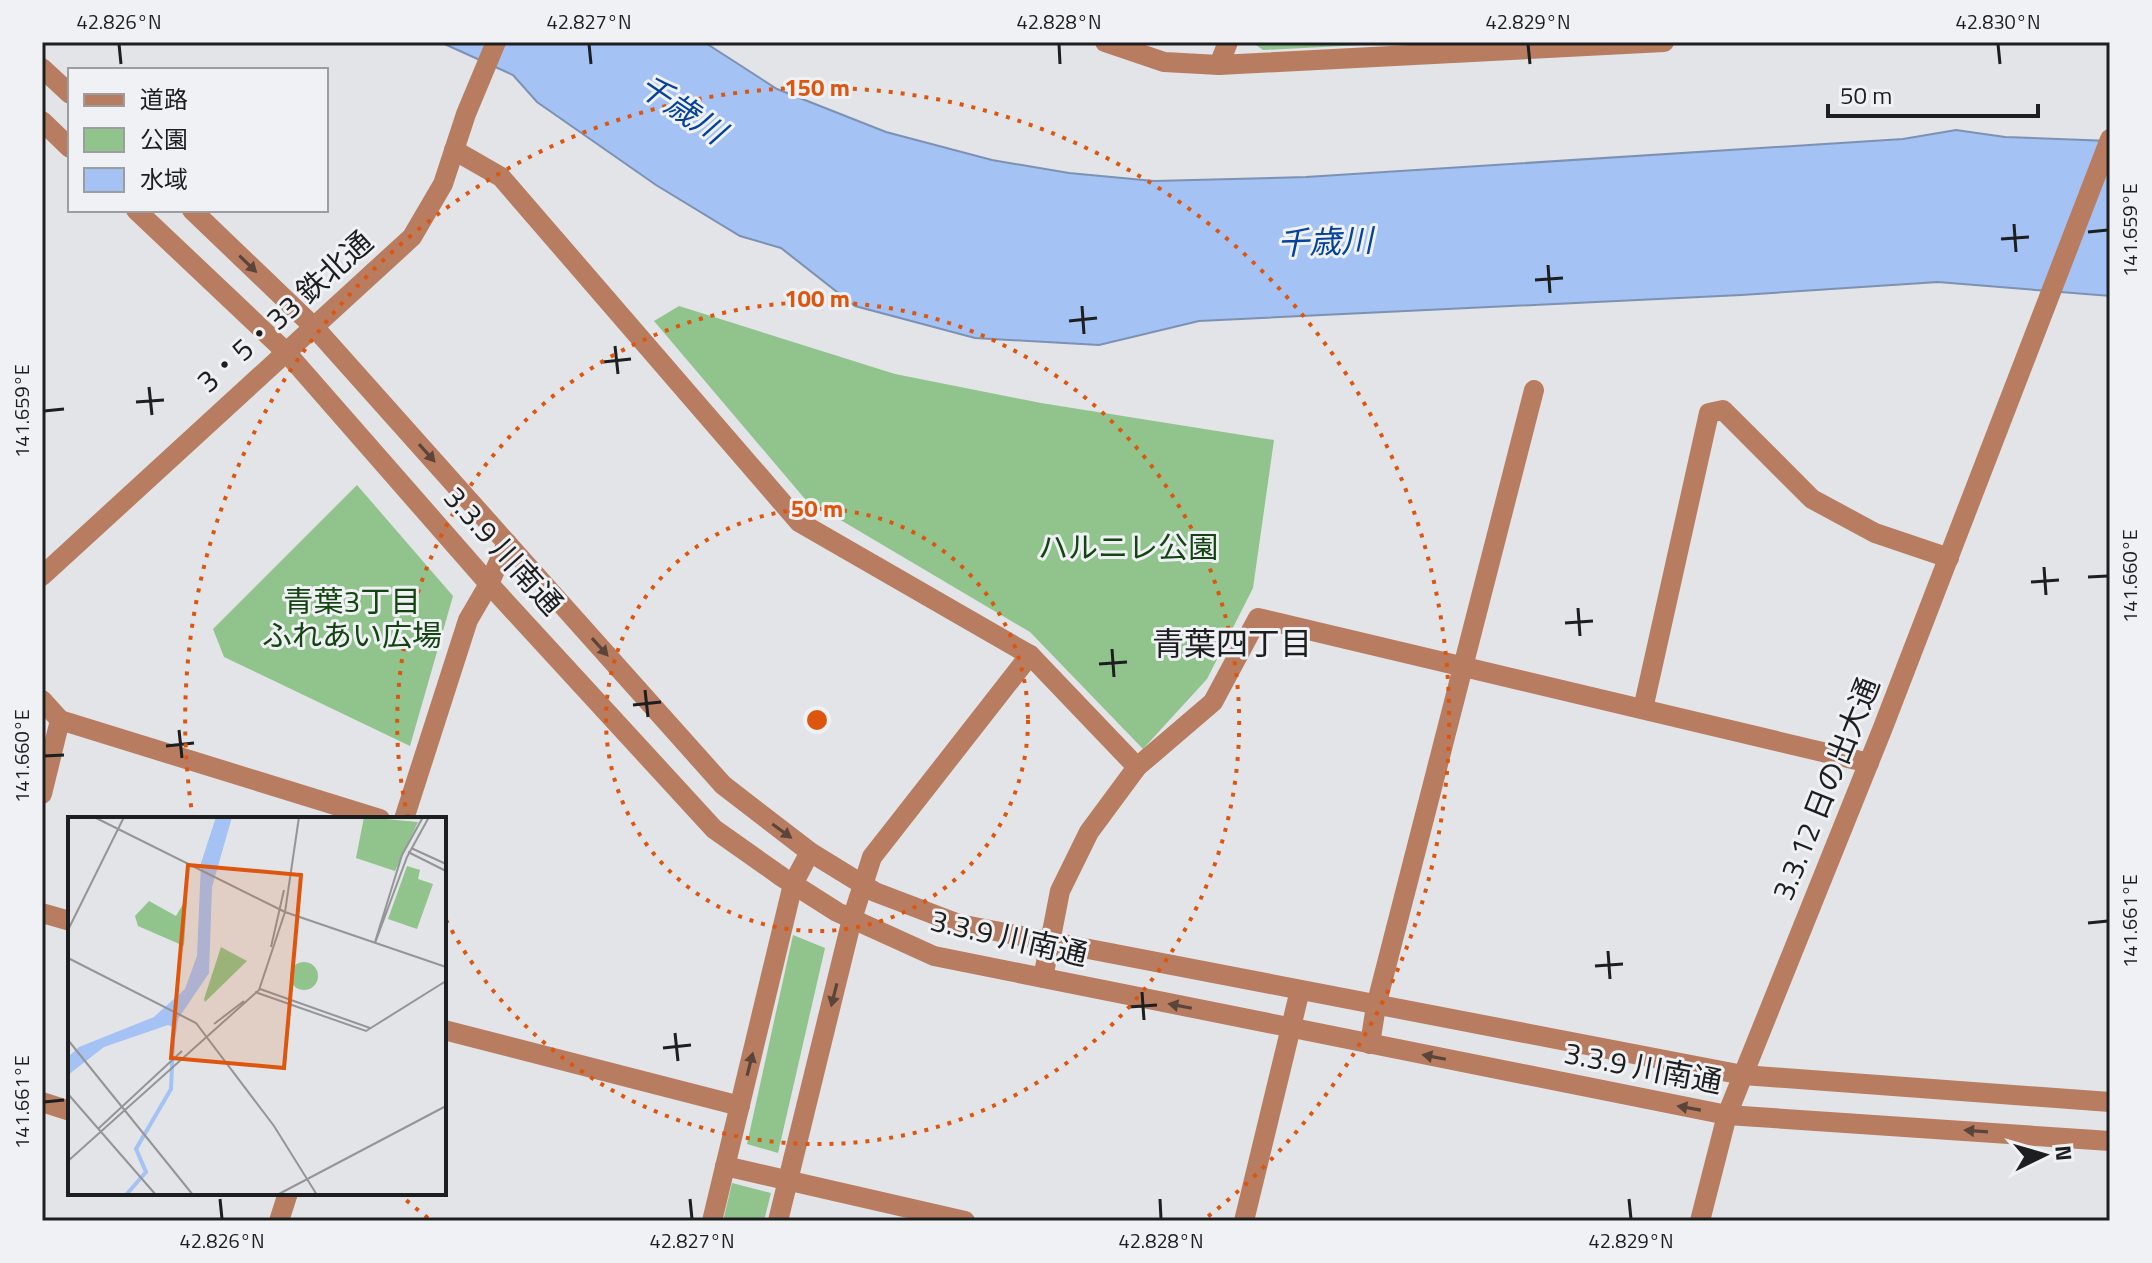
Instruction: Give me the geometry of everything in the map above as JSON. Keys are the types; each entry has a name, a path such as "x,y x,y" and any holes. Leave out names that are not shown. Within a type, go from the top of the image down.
{"street":[{"name":"3・5・33 鉄北通","path":"42,576 412,237 443,184 466,114 496,42"},
{"path":"1105,42 1164,62 1219,65 1664,42"},
{"path":"1219,65 1228,42"},
{"path":"42,68 68,92"},
{"path":"42,121 68,146"},
{"name":"3.3.12 日の出大通","path":"1700,1221 1727,1115 1869,763 2110,139"},
{"path":"454,150 501,177 799,522 1030,655 1137,767"},
{"name":"3.3.9 川南通","path":"138,212 286,352 489,584 714,829 793,884 852,919 934,956 1727,1115 2110,1141"},
{"name":"3.3.9 川南通","path":"194,212 315,328 723,785 810,852 875,892 959,924 1743,1075 2110,1102"},
{"path":"1370,1044 1376,1006 1534,390"},
{"path":"1643,709 1709,413 1723,410 1812,499 1875,533 1949,558"},
{"path":"405,817 468,620 489,584 507,543"},
{"path":"1043,978 1060,891 1089,832 1137,767 1213,702 1258,618 1869,763"},
{"path":"778,1221 852,919 872,857 1030,655"},
{"path":"42,700 60,720 374,817"},
{"path":"42,794 60,720"},
{"path":"712,1221 793,884 810,852"},
{"path":"42,913 68,920"},
{"path":"1244,1221 1300,990"},
{"path":"446,1031 740,1106"},
{"path":"42,1102 68,1110"},
{"path":"725,1166 924,1216 965,1221"},
{"path":"279,1221 287,1195"}],"green space":[{"path":"1252,42 1418,42 1263,50"},
{"name":"ハルニレ公園","path":"679,306 895,374 1041,403 1274,440 1253,588 1207,679 1143,749 1030,632 805,499 654,321"},
{"name":"青葉3丁目 ふれあい広場","path":"357,485 453,596 410,746 224,657 213,629"},
{"path":"793,935 825,948 778,1153 747,1144"},
{"path":"732,1183 771,1193 764,1221 723,1221"}],"water":[{"name":"千歳川","path":"440,42 704,42 777,89 886,132 992,160 1069,173 1154,181 1306,177 1903,139 1956,130 2005,137 2110,141 2110,296 1938,282 1741,295 1199,321 1099,345 975,338 855,306 781,248 740,236 656,185 537,102 513,75"}],"district":[{"name":"青葉四丁目","path":"1232,644"}]}
